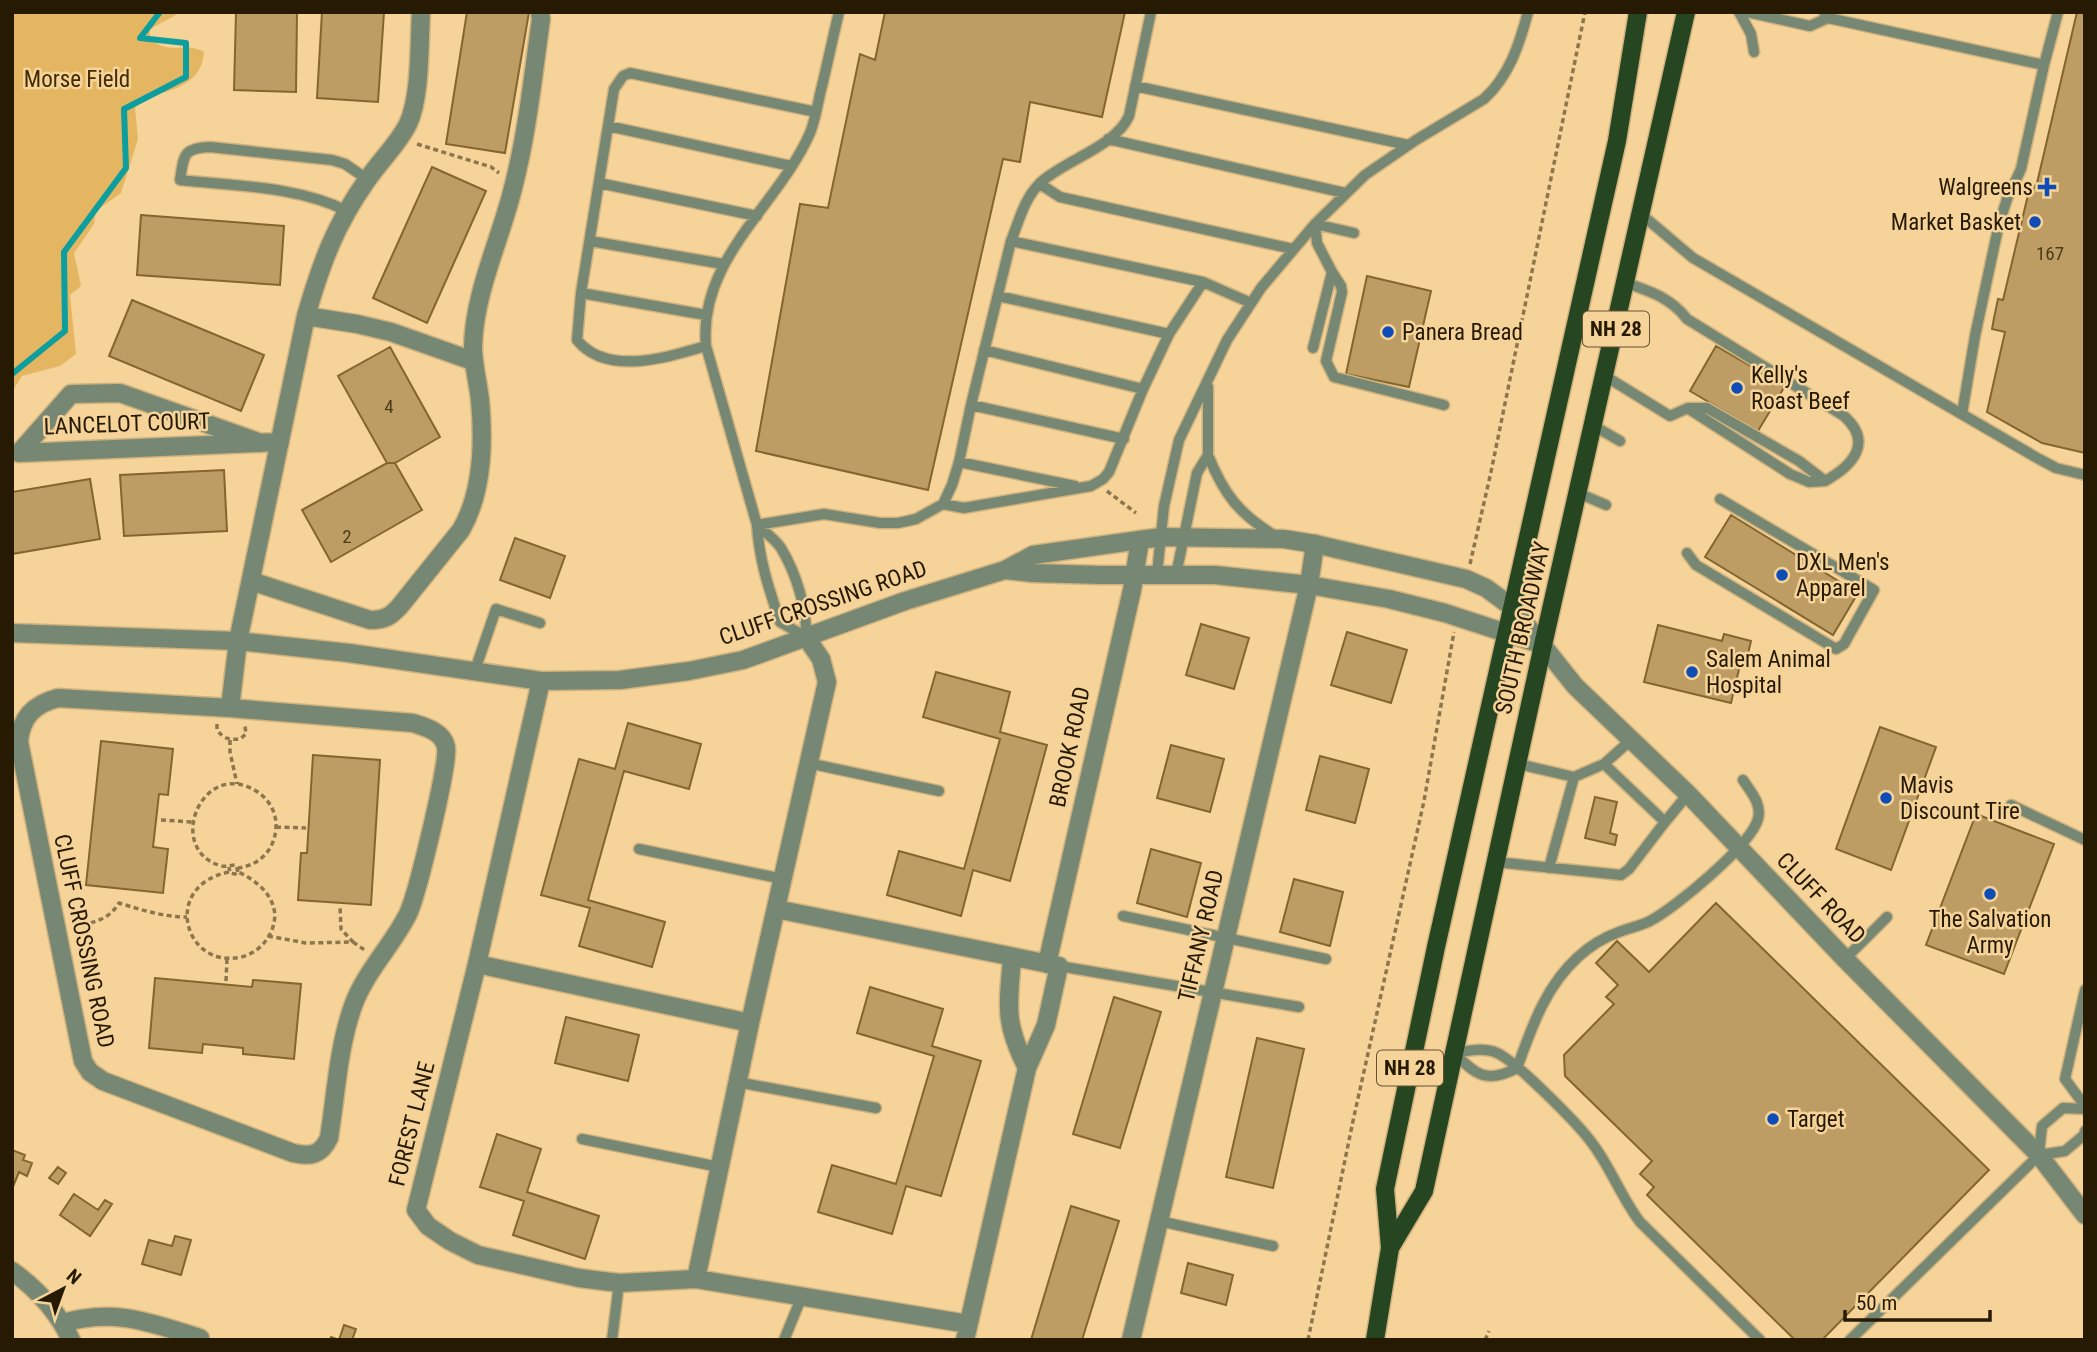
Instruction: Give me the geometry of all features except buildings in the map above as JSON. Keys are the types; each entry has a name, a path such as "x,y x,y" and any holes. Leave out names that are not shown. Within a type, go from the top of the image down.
{"main road":[{"name":"SOUTH BROADWAY","path":"1375,1340 1390,1248 1385,1189 1436,947 1617,141 1638,12"},
{"name":"SOUTH BROADWAY","path":"1390,1248 1424,1191 1543,645 1686,12"}],"street":[{"path":"230,708 238,641 306,316 327,250 347,211 408,125 414,105 421,12"},
{"path":"251,581 370,620 382,620 391,616 461,530 476,499 479,471 480,402 473,361 475,321 489,264 514,184 540,12"},
{"path":"306,316 391,332 473,361"},
{"name":"LANCELOT COURT","path":"261,443 120,393 71,394 19,453 60,451 261,443 280,442"},
{"name":"CLUFF CROSSING ROAD","path":"12,633 238,641 349,653 541,681 620,680 689,671 743,660 916,597 1005,570 1033,555 1183,536 1281,539 1315,544 1466,579 1493,592 1513,607 1543,645"},
{"name":"BROOK ROAD","path":"967,1332 1027,1068 1046,1026 1053,965 1140,540"},
{"name":"TIFFANY ROAD","path":"1135,1339 1159,1221 1309,585 1315,544"},
{"name":"CLUFF CROSSING ROAD","path":"1005,570 1032,573 1227,576 1309,585 1389,599 1457,617 1507,635"},
{"path":"1507,635 1543,645"},
{"path":"696,1279 737,1082 827,682 821,659 806,637"},
{"name":"CLUFF ROAD","path":"1543,645 1575,686 1688,794 1845,959 2039,1155 2085,1215"},
{"name":"FOREST LANE","path":"541,681 477,964 416,1210 428,1226 478,1255 579,1278 619,1283 696,1279 802,1296 967,1332"},
{"name":"CLUFF CROSSING ROAD","path":"58,698 230,708 413,723 427,727 439,735 446,746 442,777 409,912 365,981 353,1005 345,1033 329,1138 324,1148 316,1154 306,1156 103,1081 90,1072 83,1061 19,742 24,719 33,708 44,701 58,698"},
{"path":"776,909 1053,965"},
{"path":"1012,958 1009,1024 1027,1068"},
{"path":"477,964 750,1023"},
{"path":"12,1271 37,1292 67,1332 99,1316 121,1316 200,1338"}],"lane":[{"path":"757,525 779,545 791,569 807,619 806,637 780,622 759,554 757,525 706,346 706,315 712,290 723,264 791,166 811,131 839,12"},
{"path":"757,525 824,514 880,523 898,523 916,519 943,504 959,461 1011,241 1028,198 1040,184 1125,125 1151,12"},
{"path":"1157,575 1164,506 1179,440 1227,340 1251,303 1293,249 1345,193 1408,145 1495,89 1506,75 1515,55 1528,12"},
{"path":"1739,12 1751,34 1754,52"},
{"path":"1747,12 1810,26 1826,15 2044,65"},
{"path":"1962,414 1977,325 1999,224 2021,169 2057,12"},
{"path":"706,346 640,362 598,357 584,349 577,340 581,293 614,89 623,76 630,73 816,112"},
{"path":"1135,86 1408,145"},
{"path":"608,126 791,166"},
{"path":"1108,139 1345,193"},
{"path":"347,211 330,202 296,194 180,180 184,156 188,150 195,147 210,147 332,160 345,164 367,180"},
{"path":"599,183 757,216"},
{"path":"1040,184 1060,197 1293,249"},
{"path":"1641,214 1693,258 1755,296 2039,459 2056,468 2085,475"},
{"path":"1315,224 1354,233"},
{"path":"1315,224 1317,243 1342,292 1326,361 1334,377 1444,405"},
{"path":"590,241 723,264"},
{"path":"1011,241 1203,282 1251,303"},
{"path":"1313,348 1332,272"},
{"path":"943,504 964,508 1097,483 1109,472 1169,334 1203,282"},
{"path":"1626,283 1677,305 1687,318 1852,424 1858,433 1860,445 1842,472 1825,481 1809,482 1790,474 1688,408"},
{"path":"581,293 706,315"},
{"path":"998,296 1169,334"},
{"path":"984,350 1143,389"},
{"path":"1605,376 1670,416 1688,408 1707,408 1799,461 1825,481"},
{"path":"1208,383 1208,455 1228,497 1257,525 1281,539"},
{"path":"971,405 1124,439"},
{"path":"1594,426 1620,441"},
{"path":"1176,575 1197,473 1208,455"},
{"path":"959,461 1081,488"},
{"path":"1578,493 1606,505"},
{"path":"1687,553 1696,565 1836,649 1844,644 1874,590 1720,499"},
{"path":"474,673 496,609 540,623"},
{"path":"1518,764 1574,777 1604,764 1632,739"},
{"path":"808,763 939,791"},
{"path":"1604,764 1665,822"},
{"path":"1549,868 1574,777"},
{"path":"1454,1053 1475,1073 1484,1076 1505,1074 1517,1068 1547,994 1579,956 1620,931 1647,923 1663,914 1685,898 1738,847 1758,820 1757,802 1743,780"},
{"path":"1496,862 1621,875 1629,869 1688,794"},
{"path":"2011,805 2085,840"},
{"path":"639,849 783,879"},
{"path":"1123,916 1326,959"},
{"path":"1845,959 1887,917"},
{"path":"1053,965 1299,1007"},
{"path":"2085,990 2065,1079 2085,1107"},
{"path":"1454,1053 1480,1050 1495,1052 1517,1068 1593,1143 1611,1172 1626,1205 1640,1222 1760,1340"},
{"path":"737,1082 876,1108"},
{"path":"2039,1155 2042,1126 2063,1108 2085,1107"},
{"path":"1850,1340 2039,1155 2065,1151 2084,1135 2085,1131"},
{"path":"582,1139 719,1167"},
{"path":"1159,1221 1273,1246"},
{"path":"612,1340 619,1283"},
{"path":"784,1340 802,1296"}],"path":[{"path":"1466,579 1491,472 1585,12"},
{"path":"399,138 491,167 514,184"},
{"path":"1097,483 1136,513"},
{"path":"1308,1340 1424,801 1457,617"},
{"path":"217,722 217,730 222,737 230,740 240,739 246,734 245,725"},
{"path":"230,740 237,784"},
{"path":"237,784 251,787 263,795 272,807 276,836 270,849 260,860 233,874 229,869 208,859 199,849 192,822 195,811 212,790 223,785 237,784"},
{"path":"161,820 192,822"},
{"path":"276,827 306,828"},
{"path":"233,864 238,870 265,889 274,914 268,936 257,950 245,957 216,957 203,949 193,938 187,909 192,895 201,883 229,869 233,864"},
{"path":"85,924 110,916 119,903 151,913 187,917"},
{"path":"268,936 306,943 353,942 341,929 340,906"},
{"path":"226,981 227,958"},
{"path":"1486,1340 1489,1331"}],"green space":[{"name":"Morse Field","path":"12,12 179,12 150,30 150,39 164,47 190,48 204,52 202,64 189,80 170,91 138,100 135,108 138,139 121,193 96,211 94,224 74,253 81,286 70,295 76,354 60,366 22,376 12,392"}],"waterway":[{"path":"12,374 65,331 64,252 126,168 124,109 186,77 186,43 140,38 160,12"}],"place":[{"name":"Walgreens","path":"2047,187"},
{"name":"Market Basket","path":"2035,222"},
{"name":"Panera Bread","path":"1388,332"},
{"name":"Kelly's Roast Beef","path":"1737,388"},
{"name":"DXL Men's Apparel","path":"1782,575"},
{"name":"Salem Animal Hospital","path":"1692,672"},
{"name":"Mavis Discount Tire","path":"1886,798"},
{"name":"The Salvation Army","path":"1990,894"},
{"name":"Target","path":"1773,1119"}]}
